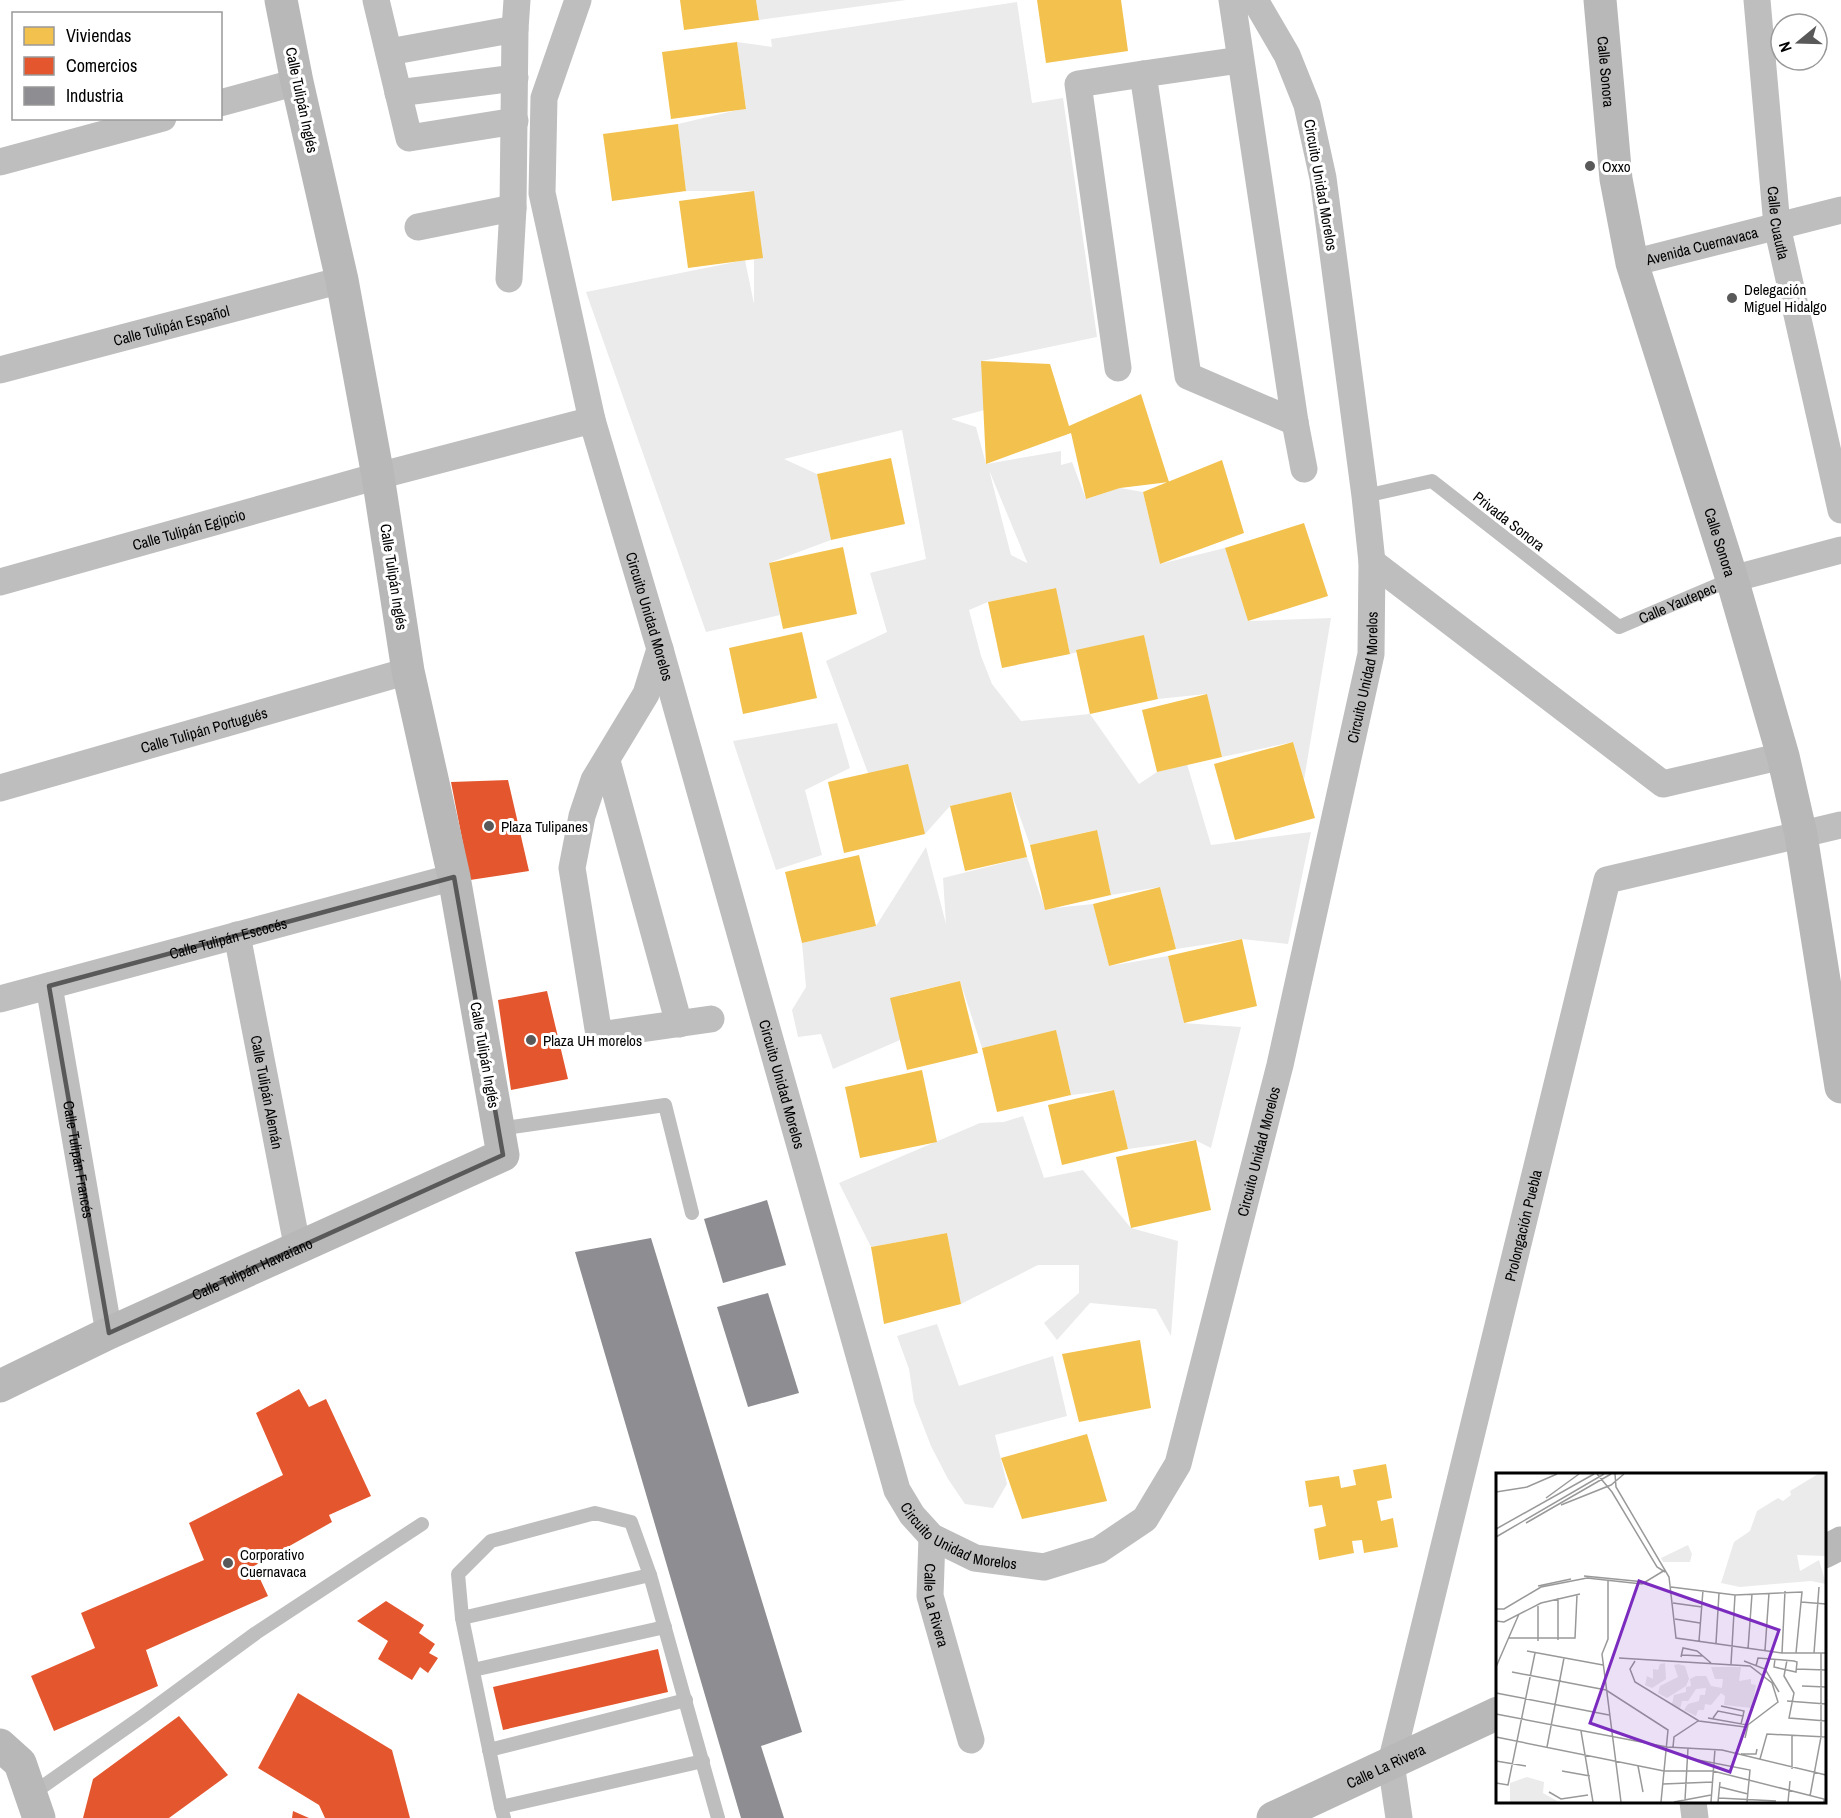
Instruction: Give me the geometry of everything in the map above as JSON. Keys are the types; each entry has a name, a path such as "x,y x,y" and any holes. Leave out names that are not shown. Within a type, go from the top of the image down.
{"street":[{"name":"Calle Tulipán Inglés","path":"281,0 297,82 342,280 378,476 408,672 454,878 501,1142"},
{"path":"376,0 409,138 515,121"},
{"path":"509,279 513,208 517,0"},
{"name":"Circuito Unidad Morelos","path":"578,0 544,98 542,193 592,420 660,649 897,1490 912,1515 932,1537 975,1558 1044,1568 1099,1550 1144,1519 1178,1464 1280,1065 1371,654 1372,562 1323,178 1307,105 1287,55 1259,7 1252,0"},
{"path":"1232,0 1304,469"},
{"name":"Calle Sonora","path":"1600,0 1616,179 1632,263 1732,579 1783,756 1801,835 1841,1087"},
{"name":"Calle Cuautla","path":"1757,0 1777,226 1841,510"},
{"path":"389,52 515,29"},
{"path":"1118,368 1078,84 1240,60"},
{"path":"1143,74 1188,376 1295,422"},
{"path":"399,93 515,78"},
{"path":"222,102 297,82"},
{"path":"0,162 155,120"},
{"path":"418,227 513,208"},
{"name":"Avenida Cuernavaca","path":"1632,263 1841,210"},
{"name":"Calle Tulipán Español","path":"0,370 342,280"},
{"path":"378,476 592,420"},
{"name":"Calle Tulipán Egipcio","path":"0,582 378,476"},
{"name":"Calle Yautepec","path":"1732,579 1841,550"},
{"path":"1372,562 1663,784 1783,756"},
{"path":"660,649 646,693 594,780 582,816 572,868 599,1035 711,1019"},
{"name":"Calle Tulipán Portugués","path":"0,788 408,672"},
{"path":"607,761 679,1024"},
{"path":"1801,835 1841,825"},
{"name":"Prolongación Puebla","path":"1391,1763 1607,880 1801,835"},
{"name":"Calle Tulipán Escocés","path":"0,999 454,878"},
{"name":"Calle Tulipán Alemán","path":"237,935 298,1250"},
{"name":"Calle Tulipán Francés","path":"49,986 110,1333"},
{"name":"Calle Tulipán Hawaiano","path":"0,1386 110,1333 298,1250 501,1142"},
{"name":"Calle La Rivera","path":"932,1537 930,1596 971,1740"},
{"path":"1826,1551 1841,1543"},
{"name":"Calle La Rivera","path":"1273,1818 1496,1713"},
{"path":"0,1745 20,1763 35,1806"},
{"path":"1391,1763 1399,1818"},
{"path":"1693,1803 1695,1818"}],"lane":[{"name":"Privada Sonora","path":"1365,496 1432,481 1619,627"},
{"name":"Calle Yautepec","path":"1619,627 1732,579"},
{"path":"501,1142 665,1105 692,1213"},
{"path":"704,1761 502,1813 462,1618 458,1574 491,1541 595,1514 631,1522 665,1626 704,1761 718,1818"},
{"path":"35,1806 134,1723 256,1633 422,1524"},
{"path":"462,1618 650,1575"},
{"path":"473,1670 665,1626"},
{"path":"489,1750 686,1700"}],"highlighted area":[{"path":"454,877 503,1155 109,1333 49,986"}],"shaded area":[{"path":"756,0 906,0 759,20"},
{"path":"1017,2 1032,103 1063,98 1097,337 982,361 988,409 951,419 976,427 986,464 1061,451 1061,465 1072,462 1086,499 1120,488 1143,492 1160,564 1225,548 1248,621 1331,618 1304,780 1293,742 1222,757 1206,694 1158,699 1144,635 1070,654 1055,588 988,602 969,610 981,656 992,684 1021,721 1090,714 1139,784 1157,772 1187,764 1211,845 1311,832 1288,944 1242,939 1176,949 1160,887 1111,895 1096,830 1030,845 1011,792 950,806 925,834 868,773 826,661 887,632 870,573 926,559 902,430 784,459 817,474 831,540 769,563 780,615 706,632 586,292 745,260 754,304 754,191 686,191 678,124 746,108 737,42 772,47 771,39","holes":["989,470 1027,563 1011,555"]},
{"path":"837,723 850,768 805,790 822,855 776,870 733,741"},
{"path":"926,847 946,924 943,878 1027,857 1045,909 1093,904 1109,966 1168,956 1184,1023 1241,1027 1211,1148 1195,1140 1128,1149 1114,1090 1071,1095 1056,1031 982,1048 960,981 904,994 900,1040 833,1069 821,1034 798,1037 792,1010 806,987 802,943 876,926"},
{"path":"1023,1116 1044,1178 1083,1170 1131,1228 1178,1241 1171,1336 1156,1309 1090,1303 1057,1340 1044,1323 1079,1293 1079,1265 1038,1265 961,1304 947,1233 871,1247 839,1183 980,1123 1004,1122"},
{"path":"937,1324 959,1386 1053,1356 1067,1416 995,1435 1007,1484 993,1508 965,1504 948,1479 931,1446 914,1402 909,1369 897,1336"}],"building: Viviendas":[{"path":"680,0 756,0 759,20 684,30"},
{"path":"1037,0 1121,0 1128,51 1046,63"},
{"path":"737,42 746,109 671,119 662,52"},
{"path":"678,124 686,191 612,201 603,134"},
{"path":"754,191 763,258 688,268 679,201"},
{"path":"981,361 1050,364 1069,426 1141,394 1169,482 1120,488 1086,499 1071,433 986,464"},
{"path":"891,458 905,524 831,540 817,474"},
{"path":"1222,460 1244,533 1160,564 1143,492"},
{"path":"1304,523 1328,596 1248,621 1225,548"},
{"path":"843,547 857,614 783,629 769,563"},
{"path":"1056,588 1070,654 1002,668 988,602"},
{"path":"802,632 817,698 743,714 729,648"},
{"path":"1144,635 1158,699 1090,714 1076,650"},
{"path":"1207,694 1222,757 1157,772 1142,710"},
{"path":"1293,742 1315,818 1235,840 1214,764"},
{"path":"908,764 925,834 844,853 828,782"},
{"path":"1011,792 1027,857 965,871 950,806"},
{"path":"1097,830 1111,895 1045,910 1030,845"},
{"path":"859,855 876,926 802,943 785,872"},
{"path":"1160,887 1176,949 1109,966 1093,904"},
{"path":"1242,939 1257,1006 1184,1023 1168,956"},
{"path":"960,981 978,1053 907,1070 890,998"},
{"path":"1056,1030 1071,1095 997,1112 982,1048"},
{"path":"922,1070 937,1142 860,1158 845,1087"},
{"path":"1114,1090 1128,1149 1062,1165 1048,1105"},
{"path":"1196,1140 1211,1210 1131,1228 1116,1157"},
{"path":"947,1233 961,1304 884,1324 871,1247"},
{"path":"1140,1340 1151,1408 1079,1422 1062,1354"},
{"path":"1087,1434 1107,1501 1022,1519 1001,1458"},
{"path":"1386,1464 1392,1498 1377,1501 1381,1521 1393,1518 1398,1547 1364,1553 1362,1540 1352,1541 1354,1553 1319,1560 1314,1529 1326,1526 1322,1505 1309,1507 1305,1481 1339,1476 1341,1488 1356,1485 1353,1470"}],"building: Comercios":[{"name":"Plaza Tulipanes","path":"508,780 529,871 470,880 451,782"},
{"name":"Plaza UH morelos","path":"547,991 568,1079 511,1090 498,1000"},
{"name":"Corporativo Cuernavaca","path":"299,1389 309,1407 326,1399 371,1496 329,1515 332,1522 254,1566 268,1596 146,1650 158,1686 54,1731 31,1676 95,1648 81,1613 204,1560 189,1523 283,1475 256,1413"},
{"path":"386,1601 424,1625 419,1633 435,1644 429,1653 438,1658 428,1673 420,1667 412,1680 378,1659 388,1641 357,1621"},
{"path":"658,1649 668,1692 503,1730 493,1687"},
{"path":"298,1693 392,1750 410,1818 325,1818 319,1805 258,1768"},
{"path":"179,1716 228,1775 169,1818 83,1818 93,1779"},
{"path":"293,1811 309,1818 292,1818"}],"building: Industria":[{"path":"767,1200 786,1265 723,1283 704,1219"},
{"path":"651,1238 802,1732 761,1746 784,1818 741,1818 575,1252"},
{"path":"768,1293 799,1393 748,1407 717,1307"}],"place":[{"name":"Oxxo","path":"1590,166"},
{"name":"Delegación Miguel Hidalgo","path":"1732,298"},
{"name":"Plaza Tulipanes","path":"489,826"},
{"name":"Plaza UH morelos","path":"531,1040"},
{"name":"Corporativo Cuernavaca","path":"228,1563"}]}
